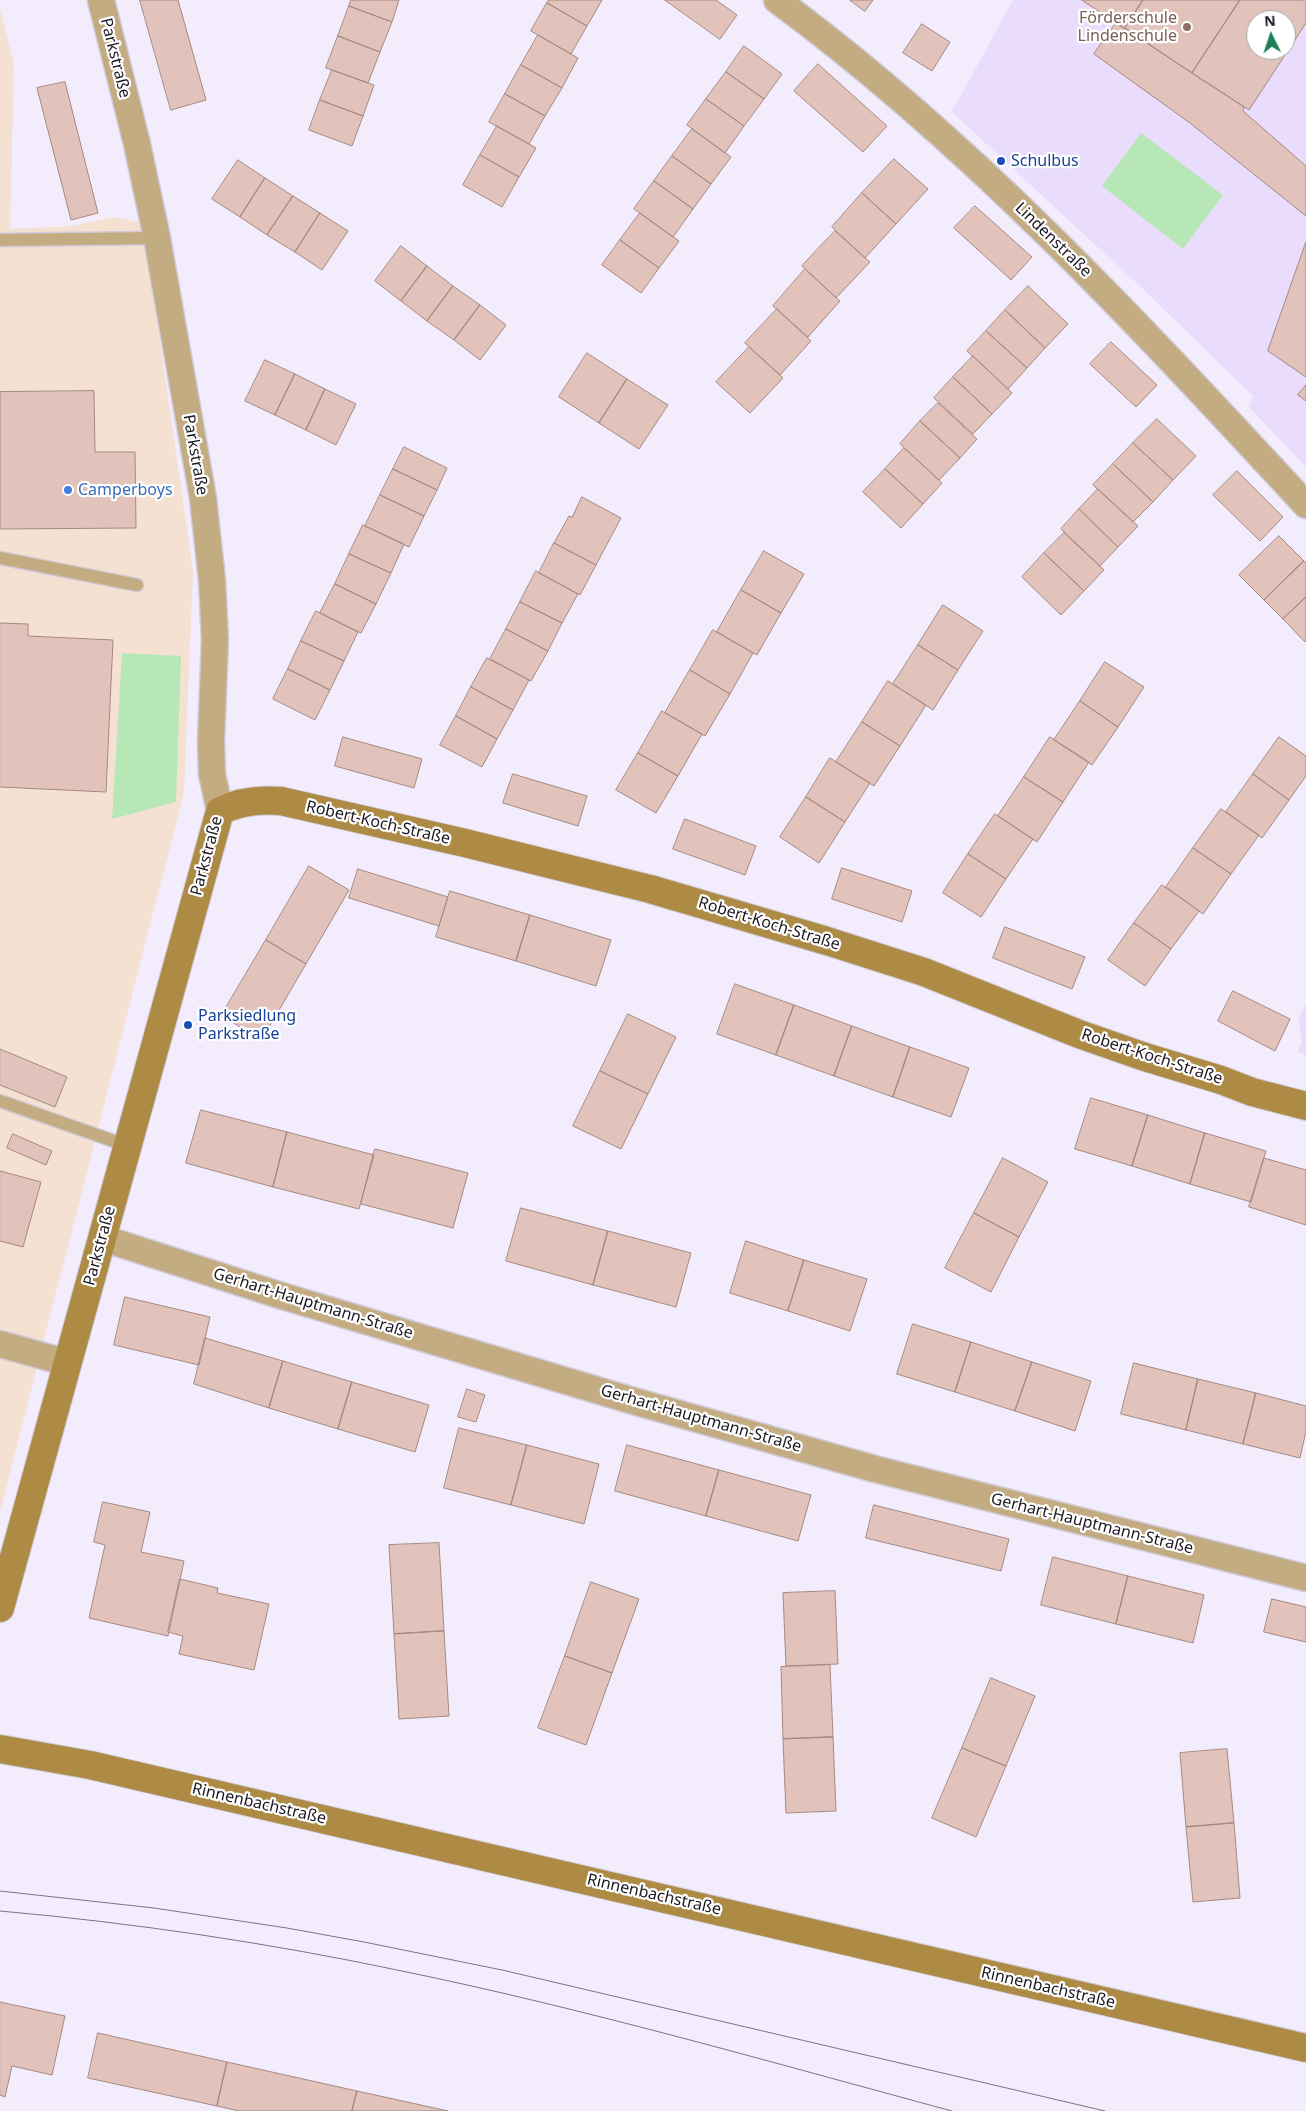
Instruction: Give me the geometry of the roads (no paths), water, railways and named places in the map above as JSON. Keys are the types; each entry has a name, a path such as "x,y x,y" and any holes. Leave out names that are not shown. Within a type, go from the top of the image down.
{"street":[{"name":"Parkstraße","path":"0,1608 220,811 212,774 211,739 215,640 212,580 203,498 157,238 137,144 101,0"},
{"name":"Lindenstraße","path":"777,0 831,41 915,110 988,176 1100,286 1306,505"},
{"name":"Robert-Koch-Straße","path":"220,811 234,804 245,802 281,801 465,843 650,889 924,972 1078,1034 1221,1080 1252,1092 1306,1106"},
{"name":"Gerhart-Hauptmann-Straße","path":"102,1238 280,1295 630,1400 875,1469 1306,1578"},
{"path":"0,1344 68,1363"},
{"name":"Rinnenbachstraße","path":"0,1749 90,1765 1306,2048"}],"lane":[{"path":"0,240 157,238"},
{"path":"0,558 137,585"},
{"path":"0,1101 128,1146"}],"tram line":[{"path":"0,1891 154,1908 287,1928 364,1942 502,1970 1105,2111"},
{"path":"0,1911 202,1935 402,1971 609,2019 952,2111"}],"place":[{"name":"Förderschule Lindenschule","path":"1187,27"},
{"name":"Schulbus","path":"1001,161"},
{"name":"Camperboys","path":"68,490"},
{"name":"Parksiedlung Parkstraße","path":"188,1025"}]}
